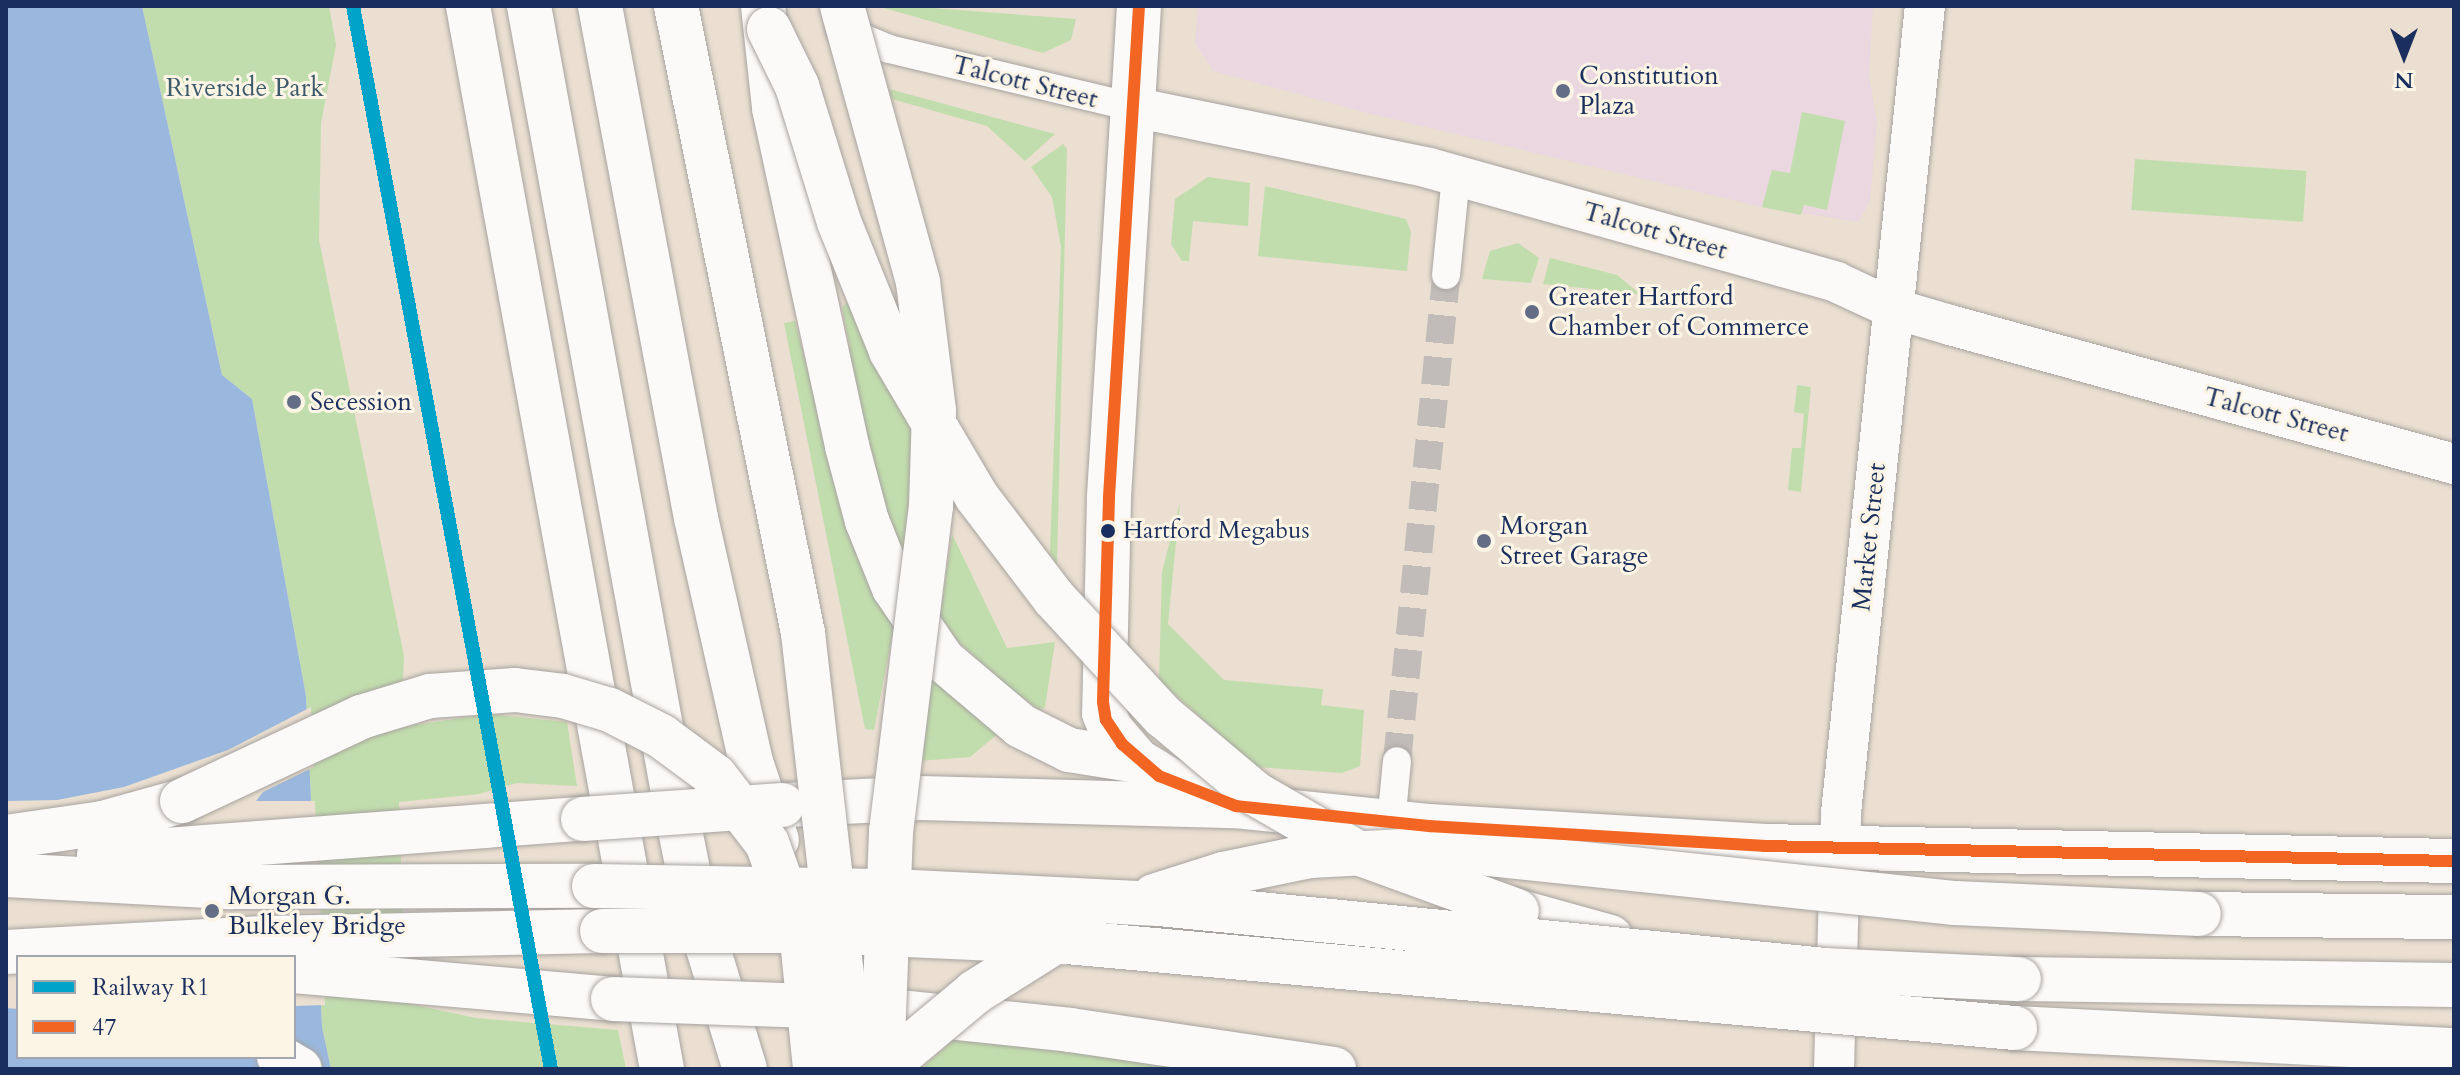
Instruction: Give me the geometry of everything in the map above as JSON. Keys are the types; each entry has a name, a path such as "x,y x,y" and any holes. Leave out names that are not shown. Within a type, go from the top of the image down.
{"main road":[{"path":"468,6 662,1069"},
{"path":"529,6 696,909 745,1069"},
{"path":"600,6 671,397 751,762 794,885 881,1069"},
{"path":"676,6 803,633 853,1069"},
{"path":"1139,6 1109,498 1103,702 1110,728 1138,761 1185,789 1236,806"},
{"path":"766,18 774,108 827,353 867,521 889,578 917,629 966,682 1032,733 1069,750 1138,761"},
{"path":"766,18 797,86 859,279 922,407 1028,566 1163,716 1256,794 1358,853 1456,892 1662,954"},
{"path":"845,20 918,282 934,411 931,506 891,832 881,1069"},
{"path":"6,837 164,808 361,717 430,696 515,690 589,703 634,721 690,755 751,816 779,868 797,920 815,1069"},
{"path":"6,859 167,853 418,831 920,798 1236,806 1391,823 1839,847 2454,861"},
{"path":"881,1069 975,992 1076,930 1195,882 1310,856 1442,849 1955,903 2199,914 2454,917"},
{"path":"6,875 231,887 594,886 892,891 1143,903 1825,970 2019,979 2454,985"},
{"path":"696,909 694,956 718,1069"},
{"path":"6,952 418,934 820,931 1081,943 2015,1028 2454,1050"},
{"path":"57,951 108,955"},
{"path":"296,971 613,999 871,1009 1070,1030 1334,1069"},
{"path":"282,1059 300,1069"}],"street":[{"path":"825,6 845,20"},
{"name":"Market Street","path":"1834,1069 1839,847 1925,6"},
{"name":"Talcott Street","path":"845,20 1133,107 1456,176 1836,282 1892,308 2454,464"},
{"path":"1446,275 1456,176"},
{"path":"1391,823 1397,761"}],"shaded area":[{"name":"Constitution Plaza","path":"1198,6 1873,6 1869,75 1877,122 1870,201 1858,222 1762,207 1371,114 1213,71 1195,43"}],"green space":[{"name":"Riverside Park","path":"142,6 329,6 336,45 321,123 319,240 404,656 401,727 488,714 567,722 577,786 517,783 479,794 399,802 406,1003 476,1018 618,1030 626,1069 331,1069 322,1027 306,696 252,399 222,375"},
{"path":"877,6 1076,19 1071,40 1043,53"},
{"path":"889,89 1055,134 1025,161 987,126 892,99"},
{"path":"1802,112 1845,121 1827,210 1804,205 1801,215 1762,207 1772,170 1790,173"},
{"path":"1063,144 1067,149 1057,565 1050,553 1061,247 1052,197 1031,167"},
{"path":"2135,159 2307,171 2303,222 2131,210"},
{"path":"1208,177 1250,183 1248,226 1193,221 1189,261 1182,261 1171,244 1175,199"},
{"path":"1265,186 1406,219 1411,232 1407,271 1258,256"},
{"path":"1518,243 1539,258 1531,283 1482,279 1490,251"},
{"path":"1550,258 1617,275 1640,294 1543,284"},
{"path":"847,303 913,426 906,554 888,527 845,349 850,348 842,307"},
{"path":"795,321 851,541 881,606 896,616 874,730 865,729 784,323"},
{"path":"1797,385 1811,387 1801,492 1788,490 1792,448 1801,448 1804,414 1794,412"},
{"path":"1180,502 1168,624 1224,680 1323,689 1321,705 1364,710 1360,766 1342,773 1256,767 1159,680 1162,572"},
{"path":"952,534 1007,648 1055,642 1045,707 1040,710 1008,687 939,624"},
{"path":"931,674 999,733 970,757 918,761"},
{"path":"963,1032 1181,1069 921,1069"}],"water":[{"path":"6,6 142,6 222,375 252,399 306,696 322,1027 331,1069 6,1069"}],"pier":[{"name":"Morgan G. Bulkeley Bridge","path":"311,707 314,767 263,792 256,801 315,801 325,1005 296,1006 296,955 16,955 16,1009 6,1008 6,801 57,800 124,787 228,750"}],"tunnel":[{"path":"1397,761 1446,275"}],"rail line":[{"name":"R1","path":"353,6 551,1069"}],"transit line":[{"name":"47","path":"1139,6 1109,498 1103,702 1106,720 1122,744 1159,776 1236,806 1430,826 1764,846 2454,861"}],"place":[{"name":"Constitution Plaza","path":"1563,91"},
{"name":"Greater Hartford Chamber of Commerce","path":"1532,312"},
{"name":"Secession","path":"294,402"},
{"name":"Hartford Megabus","path":"1108,531"},
{"name":"Morgan Street Garage","path":"1484,541"},
{"name":"Morgan G. Bulkeley Bridge","path":"212,911"}]}
